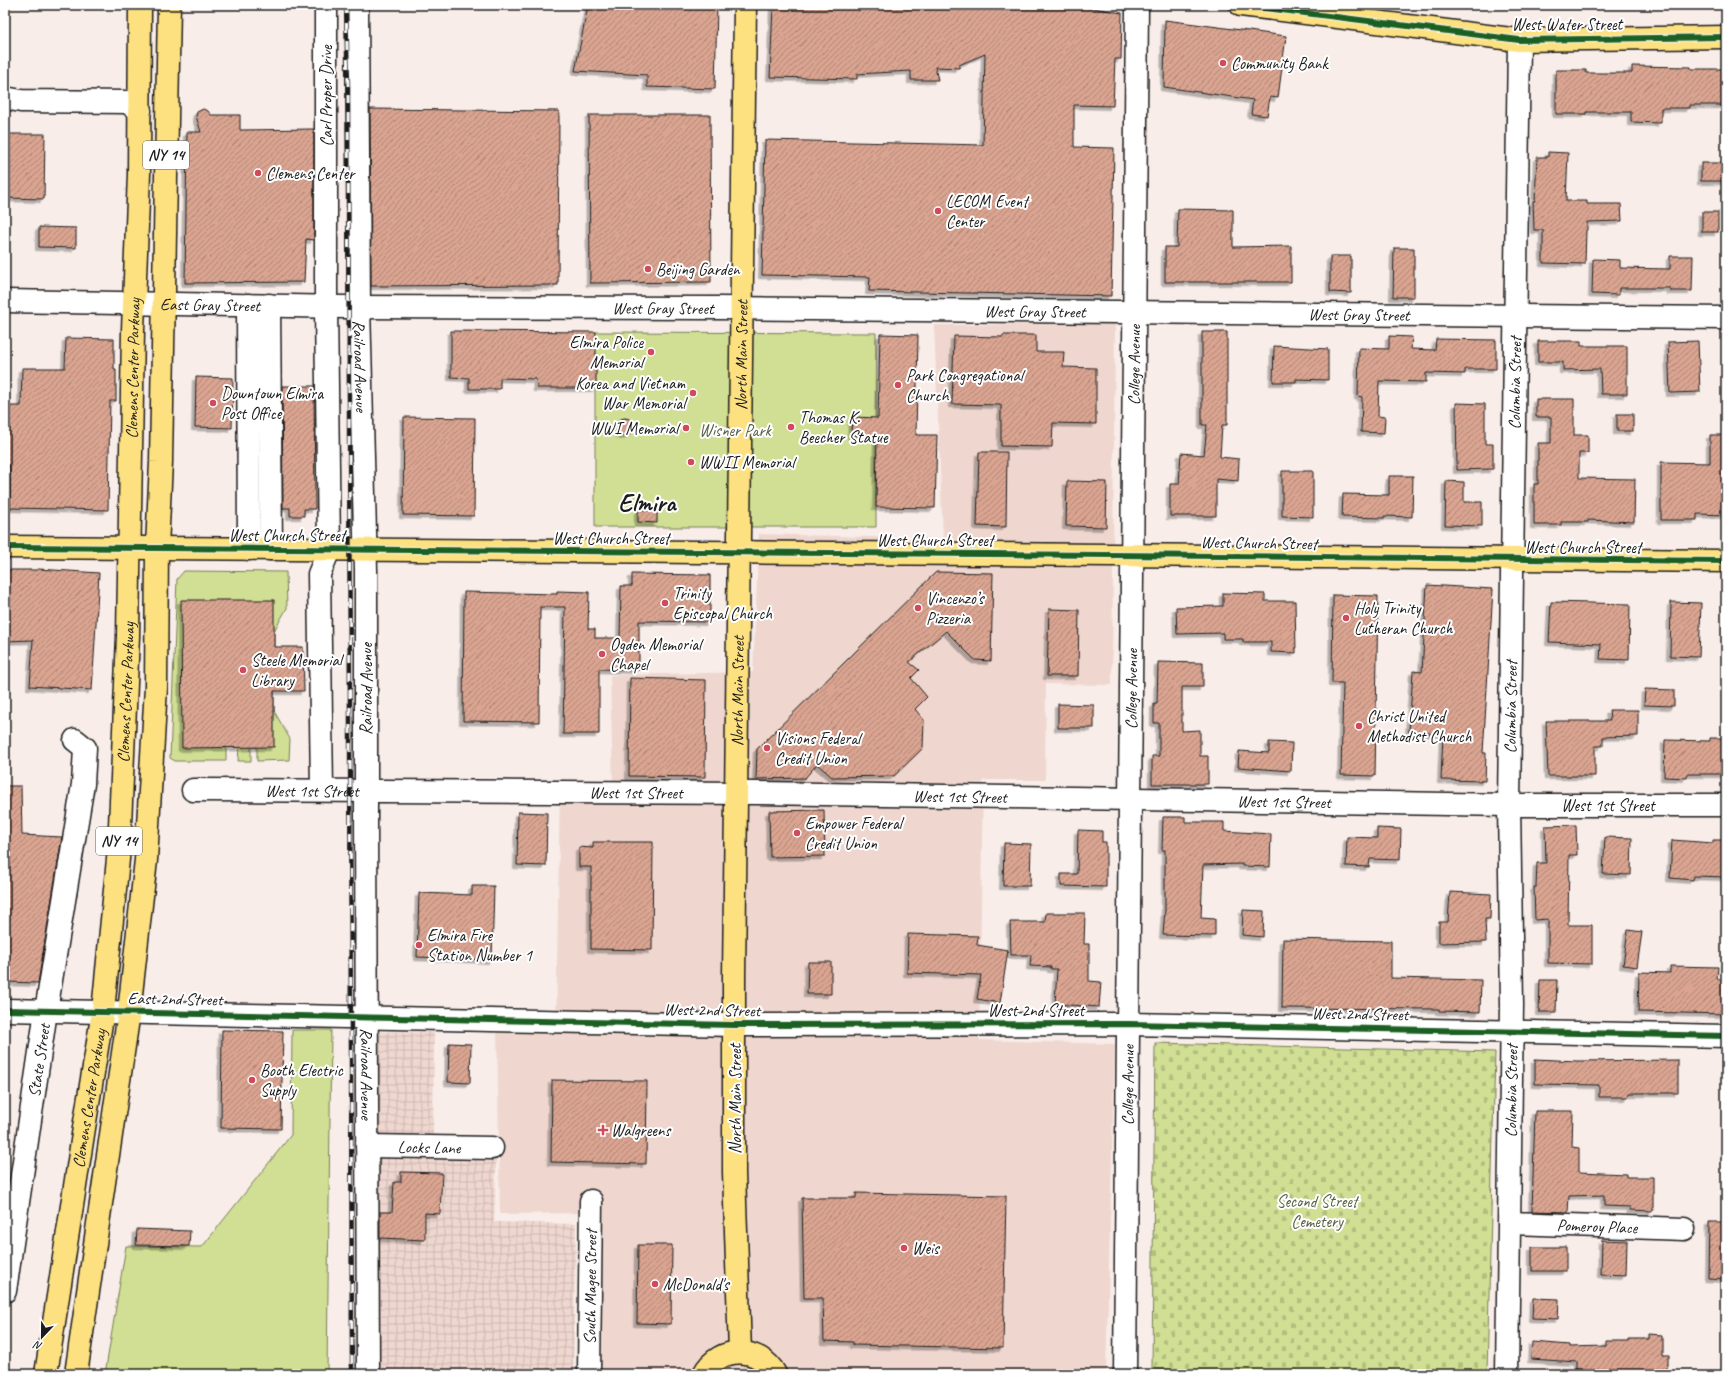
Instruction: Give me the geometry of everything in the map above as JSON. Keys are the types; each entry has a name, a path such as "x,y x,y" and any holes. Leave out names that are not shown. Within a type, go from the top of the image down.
{"main road":[{"name":"Clemens Center Parkway","path":"76,1374 129,1012 146,860 156,687 143,548 134,304 140,111 140,5"},
{"name":"Clemens Center Parkway","path":"46,1374 84,1128 104,1011 119,849 127,680 143,548 161,462 168,5"},
{"name":"North Main Street","path":"740,1352 734,1172 734,1025 745,5"},
{"name":"West Water Street","path":"1241,5 1519,40 1726,37"},
{"name":"West Church Street","path":"5,547 1132,555 1726,562"},
{"path":"704,1374 713,1362 721,1357 740,1352 749,1353 766,1362 775,1374"}],"street":[{"name":"Carl Proper Drive","path":"326,5 326,115 343,306"},
{"name":"Railroad Avenue","path":"322,790 319,574 329,550 356,115 356,5"},
{"name":"College Avenue","path":"1125,1374 1137,5"},
{"name":"Columbia Street","path":"1507,1374 1510,1223 1511,1031 1509,805 1514,317 1519,40"},
{"path":"5,98 21,101 127,102 140,111"},
{"path":"326,115 356,115"},
{"name":"East Gray Street","path":"5,302 343,306"},
{"path":"249,549 259,305"},
{"path":"259,305 271,549"},
{"name":"Railroad Avenue","path":"343,306 366,550 368,1374"},
{"name":"West Gray Street","path":"343,306 741,308 1726,318"},
{"name":"State Street","path":"6,1277 46,1011 83,784 85,748 75,740"},
{"name":"West 1st Street","path":"194,790 736,793 1509,805 1726,806"},
{"name":"East 2nd Street","path":"5,1010 345,1016"},
{"name":"West 2nd Street","path":"345,1016 734,1025 1128,1024 1726,1036"},
{"name":"Locks Lane","path":"367,1146 492,1148"},
{"name":"South Magee Street","path":"589,1374 591,1201"},
{"name":"Pomeroy Place","path":"1510,1223 1684,1229"}],"shaded area":[{"path":"1115,324 1112,685 1046,684 1045,780 983,780 979,1040 1115,1044 1106,1374 589,1374 583,1213 500,1214 497,1028 556,1030 560,782 613,784 610,675 753,672 759,534 943,539 934,325"},
{"path":"378,1032 434,1032 433,1141 497,1141 494,1222 576,1224 573,1374 376,1374"}],"green space":[{"name":"Wisner Park","path":"595,332 876,333 876,527 595,527"},
{"name":"Steele Memorial Library","path":"184,571 286,572 287,608 274,631 274,711 290,739 289,760 257,761 257,747 251,748 251,761 238,761 239,747 226,747 226,761 175,761 170,758 177,579"},
{"path":"292,1030 331,1030 327,1374 105,1374 126,1246 202,1247 291,1135"},
{"name":"Second Street Cemetery","path":"1155,1043 1495,1052 1487,1374 1297,1374 1152,1369"}],"building":[{"path":"588,5 717,5 715,89 647,87 647,75 575,71"},
{"name":"LECOM Event Center","path":"773,5 1076,5 1122,13 1121,59 1115,59 1113,106 1074,105 1074,147 1114,148 1111,296 869,291 870,277 762,275 765,140 983,145 985,54 959,65 959,68 935,67 938,80 911,80 911,71 857,74 857,79 770,77"},
{"path":"1165,20 1286,36 1278,98 1270,97 1267,116 1251,114 1253,100 1164,87"},
{"path":"1632,66 1726,69 1726,105 1690,105 1690,108 1661,108 1661,123 1631,122 1631,112 1556,114 1556,70 1586,70 1586,73 1632,73"},
{"path":"203,109 208,111 211,115 240,115 240,130 314,129 314,240 306,239 304,282 185,283 187,132 201,132 196,116 197,112"},
{"path":"370,109 559,111 558,285 371,286"},
{"path":"589,115 710,115 711,282 590,283"},
{"path":"5,134 45,134 44,199 5,198"},
{"path":"1548,152 1568,153 1566,201 1587,201 1587,204 1621,204 1622,221 1587,222 1585,264 1543,263 1543,230 1534,230 1533,201 1535,201 1537,157 1548,157"},
{"path":"1701,163 1726,163 1726,181 1701,181"},
{"path":"1178,209 1233,210 1233,247 1291,246 1291,282 1165,282 1165,247 1177,247"},
{"path":"1702,212 1718,212 1718,232 1702,232"},
{"path":"39,227 76,228 76,248 39,247"},
{"path":"1394,248 1414,248 1414,297 1393,297"},
{"path":"1330,256 1351,256 1351,293 1330,292"},
{"path":"1670,256 1693,256 1692,291 1670,291 1670,288 1619,288 1619,295 1592,294 1593,259 1620,260 1620,268 1670,269"},
{"path":"451,331 596,332 596,388 537,388 536,379 500,378 500,389 469,389 469,378 451,377"},
{"path":"1202,332 1227,332 1227,425 1222,425 1220,457 1239,459 1238,481 1216,479 1216,516 1170,516 1170,484 1179,484 1181,453 1204,455 1207,425 1202,425"},
{"name":"Park Congregational Church","path":"880,334 918,335 916,435 937,435 935,508 876,507 877,436 851,435 852,417 878,418"},
{"path":"1003,335 1036,335 1036,352 1064,352 1063,367 1096,368 1096,424 1053,423 1052,447 1001,446 1001,405 952,404 954,336 1003,337"},
{"path":"1389,336 1412,337 1411,349 1435,350 1436,339 1496,340 1496,369 1465,369 1465,374 1426,373 1426,382 1379,381 1378,416 1385,417 1384,433 1361,432 1362,397 1358,396 1359,348 1389,349"},
{"path":"66,338 114,339 116,401 110,401 108,510 10,508 10,466 5,466 5,406 21,406 22,368 65,368"},
{"path":"1538,341 1581,341 1581,346 1627,346 1627,394 1601,394 1600,369 1563,370 1563,362 1538,362"},
{"path":"1698,341 1700,392 1670,393 1668,342"},
{"path":"1274,346 1328,349 1328,380 1296,379 1296,382 1273,382"},
{"path":"196,377 233,378 232,428 195,427"},
{"path":"282,386 314,386 315,509 304,509 304,516 290,516 290,508 283,508"},
{"path":"1536,399 1574,399 1574,435 1588,435 1588,453 1579,453 1579,478 1635,479 1634,522 1588,520 1588,522 1561,522 1561,525 1534,525 1534,484 1538,484 1538,443 1551,443 1551,417 1536,417"},
{"path":"1456,403 1485,404 1485,444 1493,444 1493,469 1457,470"},
{"path":"1617,414 1633,414 1633,431 1617,431"},
{"path":"404,417 475,418 474,516 403,515"},
{"path":"621,418 629,418 634,423 632,434 629,436 621,436 616,431 616,423"},
{"path":"1710,435 1726,435 1726,515 1697,514 1697,520 1661,520 1661,462 1710,463"},
{"path":"979,452 1007,452 1006,527 977,526"},
{"path":"1282,471 1313,471 1313,517 1282,516"},
{"path":"1389,476 1413,476 1412,517 1342,517 1343,494 1389,495"},
{"path":"1067,481 1107,482 1106,527 1066,526"},
{"path":"1446,481 1464,482 1464,502 1482,502 1482,526 1445,525"},
{"path":"638,510 657,510 657,523 638,522"},
{"path":"38,569 99,573 92,690 30,686 33,640 5,641 5,570"},
{"path":"936,572 993,573 991,661 975,660 946,631 909,662 919,670 911,678 927,697 915,709 924,720 923,748 894,776 832,777 817,764 805,778 756,779 757,749"},
{"path":"632,574 710,575 710,622 639,621 639,670 599,669 599,734 563,734 565,607 540,607 539,722 463,721 464,592 557,594 557,591 589,592 588,629 595,629 595,638 620,638 621,586 632,586"},
{"path":"1427,585 1493,589 1483,753 1486,753 1485,781 1441,780 1443,734 1409,732 1413,671 1422,672"},
{"path":"1223,593 1265,594 1265,601 1295,601 1296,653 1271,652 1271,642 1243,642 1243,639 1223,639 1223,633 1177,634 1176,607 1223,606"},
{"path":"1333,595 1378,596 1375,776 1341,775 1343,683 1332,683"},
{"name":"Steele Memorial Library","path":"181,600 274,600 274,647 303,647 304,691 274,691 274,747 182,748"},
{"path":"1551,602 1630,604 1629,660 1600,659 1601,644 1549,642"},
{"path":"1671,602 1701,603 1699,657 1670,656"},
{"path":"1049,609 1079,610 1078,676 1047,676"},
{"path":"1158,662 1203,663 1203,687 1182,687 1182,731 1200,730 1200,756 1208,756 1208,784 1152,784 1152,756 1159,756 1159,723 1154,723 1154,704 1157,704"},
{"path":"630,678 706,680 705,777 629,776"},
{"path":"1645,689 1674,690 1674,706 1644,705"},
{"path":"1058,704 1094,705 1094,728 1058,728"},
{"path":"1609,710 1638,710 1638,736 1603,737 1603,746 1595,746 1595,776 1548,776 1546,721 1610,721"},
{"path":"1710,738 1726,738 1726,774 1687,774 1687,778 1664,777 1665,740 1710,741"},
{"path":"1269,742 1292,743 1291,771 1238,767 1239,751 1269,753"},
{"path":"5,786 21,786 22,835 62,837 38,983 5,982"},
{"name":"Empower Federal Credit Union","path":"824,810 825,856 770,857 769,811"},
{"path":"518,812 547,813 546,866 517,865"},
{"path":"1163,817 1185,817 1185,822 1224,822 1224,831 1271,834 1270,867 1242,866 1242,864 1203,865 1201,918 1215,919 1215,936 1163,935 1165,909 1165,850 1162,850"},
{"path":"1576,825 1577,855 1569,855 1568,925 1592,925 1592,964 1548,963 1548,919 1535,920 1534,887 1536,887 1537,863 1546,863 1545,826"},
{"path":"1377,828 1401,829 1400,860 1370,859 1369,867 1346,866 1347,837 1377,838"},
{"path":"1078,830 1102,831 1102,842 1106,842 1106,887 1061,886 1061,874 1077,874"},
{"path":"1605,837 1632,838 1631,875 1603,874"},
{"path":"1672,840 1713,843 1713,840 1726,840 1726,877 1694,876 1693,880 1670,878"},
{"path":"593,842 653,842 652,950 591,949 591,867 579,867 579,847 593,848"},
{"path":"1004,843 1031,844 1030,886 1003,886"},
{"path":"472,886 494,886 492,960 417,957 419,893 472,895"},
{"path":"1450,892 1491,894 1490,919 1485,919 1486,942 1439,943 1439,922 1448,922"},
{"path":"1243,910 1264,911 1263,937 1242,935"},
{"path":"1046,913 1085,913 1084,944 1089,944 1089,981 1101,982 1099,1007 1055,1004 1057,969 1051,969 1051,967 1030,966 1031,955 1011,955 1010,922 1045,922"},
{"path":"1628,930 1642,932 1637,967 1623,965"},
{"path":"908,934 978,936 977,945 1008,950 1000,1003 977,999 981,975 907,973"},
{"path":"1283,939 1391,941 1391,978 1481,980 1480,1012 1439,1011 1439,1009 1282,1008"},
{"path":"808,962 831,962 831,994 807,994"},
{"path":"1670,966 1718,967 1717,979 1726,980 1726,1014 1638,1012 1639,972 1670,973"},
{"path":"1540,980 1557,980 1556,1012 1539,1012"},
{"name":"Booth Electric Supply","path":"222,1030 283,1031 281,1129 221,1128"},
{"path":"449,1043 471,1044 470,1083 448,1082"},
{"path":"1535,1059 1577,1061 1678,1060 1678,1093 1629,1093 1628,1097 1599,1097 1599,1085 1535,1084"},
{"name":"Walgreens","path":"552,1080 647,1081 646,1164 551,1162"},
{"path":"1535,1111 1573,1111 1572,1147 1579,1148 1579,1172 1626,1174 1626,1177 1653,1177 1653,1211 1630,1210 1630,1207 1604,1206 1604,1195 1569,1196 1568,1212 1532,1211"},
{"path":"401,1172 442,1173 440,1214 425,1213 425,1240 380,1238 380,1212 392,1212 394,1182 401,1182"},
{"name":"Weis","path":"856,1193 1006,1196 1003,1348 853,1345 853,1342 824,1341 823,1298 804,1298 802,1198 856,1198"},
{"path":"1709,1222 1726,1222 1726,1279 1708,1278"},
{"path":"137,1229 190,1231 189,1246 136,1245"},
{"path":"1602,1240 1627,1241 1626,1275 1601,1274"},
{"name":"McDonald's","path":"638,1245 672,1245 671,1324 637,1323"},
{"path":"1532,1247 1566,1247 1566,1271 1532,1271"},
{"path":"1533,1298 1559,1299 1558,1319 1532,1318"},
{"path":"1650,1334 1662,1335 1662,1354 1668,1354 1668,1373 1576,1374 1576,1362 1531,1359 1532,1342 1569,1345 1569,1347 1606,1346 1606,1341 1650,1339"}],"railway":[{"path":"346,5 348,85 352,1374"}],"cycle path":[{"path":"1241,5 1519,40 1726,37"},
{"path":"5,547 1726,561"},
{"path":"5,1010 734,1025 1128,1024 1726,1036"}],"place":[{"name":"Community Bank","path":"1223,63"},
{"name":"Clemens Center","path":"258,173"},
{"name":"LECOM Event Center","path":"938,211"},
{"name":"Beijing Garden","path":"648,269"},
{"name":"Elmira Police Memorial","path":"651,352"},
{"name":"Park Congregational Church","path":"898,385"},
{"name":"Korea and Vietnam War Memorial","path":"693,393"},
{"name":"Downtown Elmira Post Office","path":"213,403"},
{"name":"Thomas K. Beecher Statue","path":"791,427"},
{"name":"WWI Memorial","path":"686,428"},
{"name":"WWII Memorial","path":"691,462"},
{"name":"Trinity Episcopal Church","path":"665,603"},
{"name":"Vincenzo’s Pizzeria","path":"918,608"},
{"name":"Holy Trinity Lutheran Church","path":"1346,618"},
{"name":"Ogden Memorial Chapel","path":"602,654"},
{"name":"Steele Memorial Library","path":"243,670"},
{"name":"Christ United Methodist Church","path":"1359,726"},
{"name":"Visions Federal Credit Union","path":"767,748"},
{"name":"Empower Federal Credit Union","path":"797,833"},
{"name":"Elmira Fire Station Number 1","path":"419,945"},
{"name":"Booth Electric Supply","path":"252,1080"},
{"name":"Walgreens","path":"603,1130"},
{"name":"Weis","path":"904,1248"},
{"name":"McDonald's","path":"655,1284"}],"district":[{"name":"Elmira","path":"647,503"}]}
